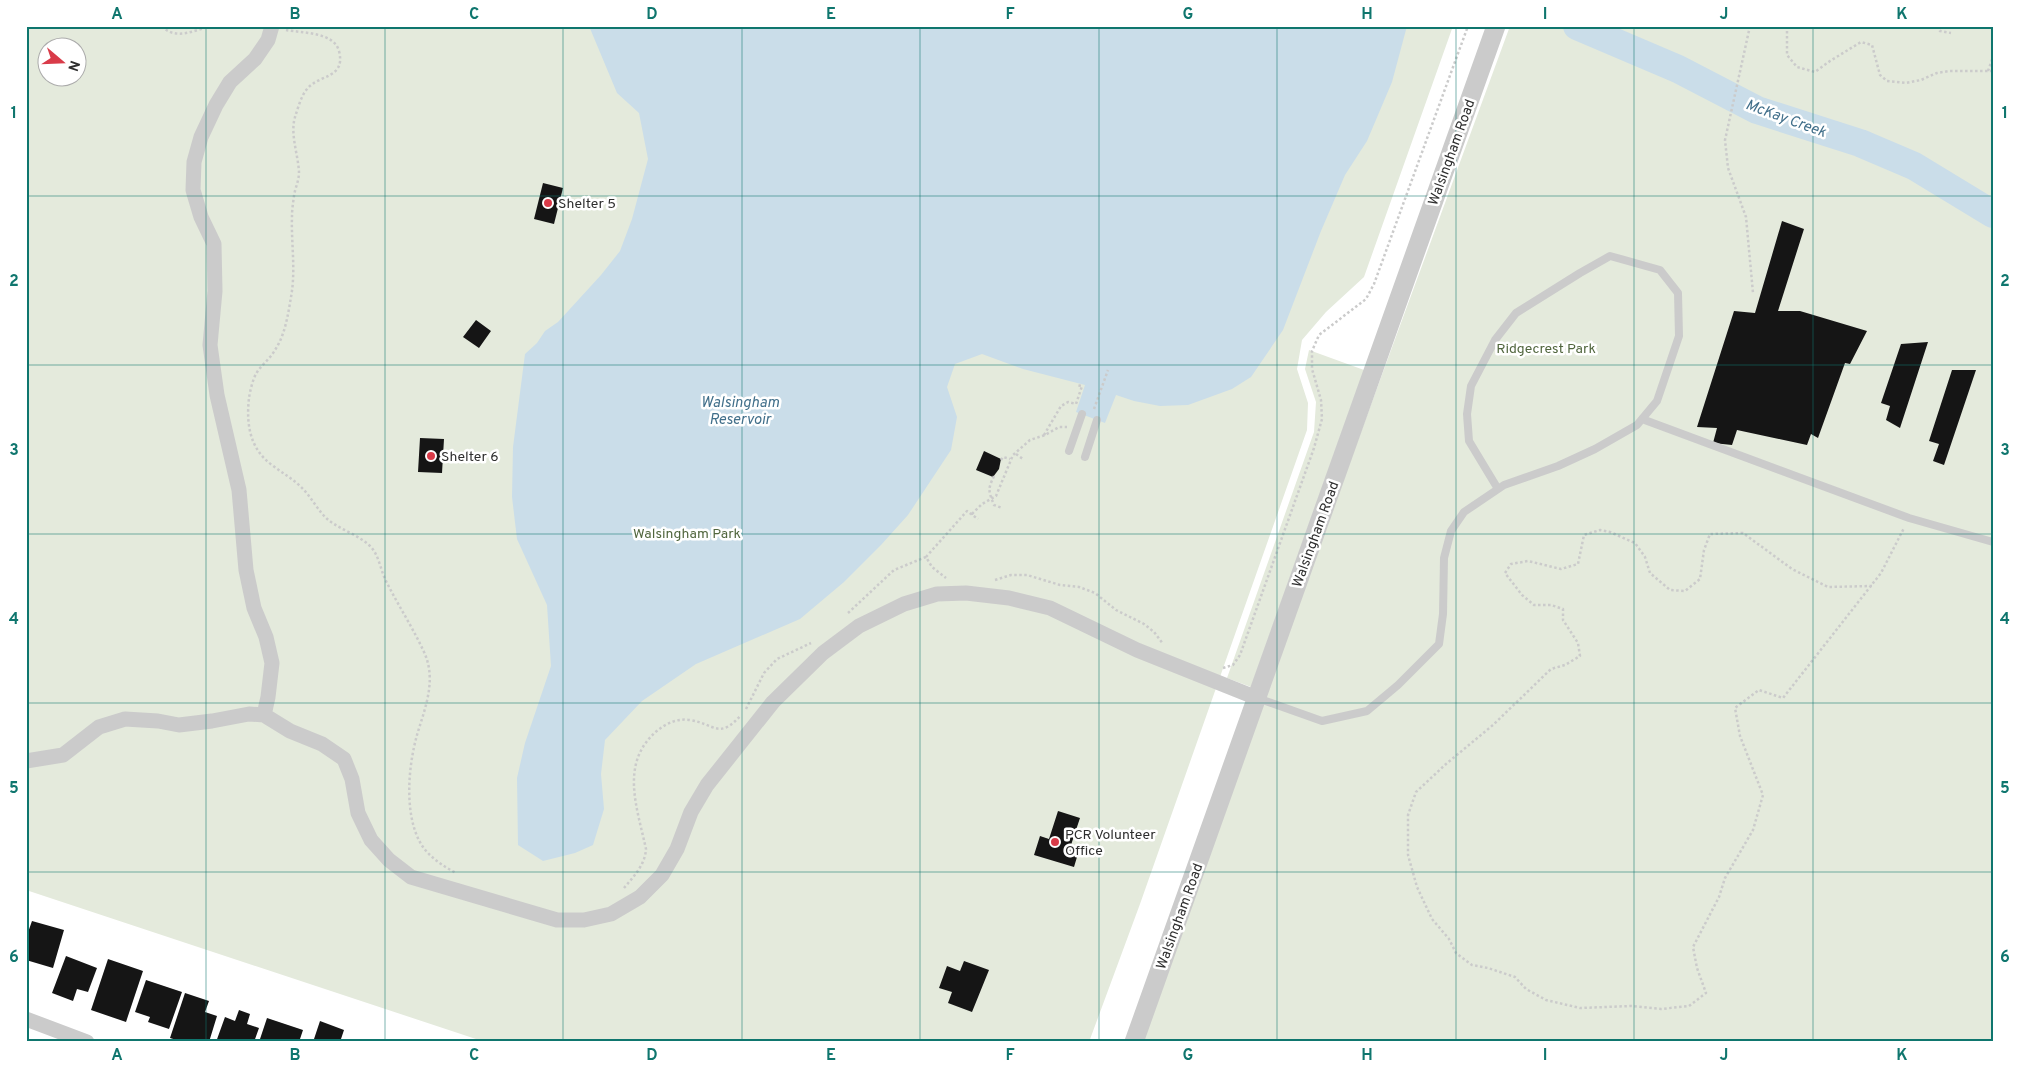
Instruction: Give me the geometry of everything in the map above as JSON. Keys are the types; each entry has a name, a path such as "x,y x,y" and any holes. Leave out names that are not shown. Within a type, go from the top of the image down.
{"street":[{"name":"Walsingham Road","path":"1134,1042 1496,26"},
{"path":"264,714 272,663 266,637 254,608 246,570 239,490 217,395 210,346 215,291 214,244 201,217 193,190 194,162 201,137 216,105 230,82 255,59 276,27"},
{"path":"26,761 63,755 100,727 125,719 158,721 179,725 249,714 264,714 290,731 322,744 344,759 352,779 358,813 371,840 389,860 411,877 557,920 584,920 611,914 640,897 662,875 676,849 691,812 707,785 773,702 823,653 859,626 904,604 937,594 966,593 1009,598 1042,606 1176,667 1257,698"},
{"path":"26,1019 87,1042"}],"lane":[{"path":"1257,698 1322,722 1367,711 1398,685 1438,644 1443,614 1444,558 1451,531 1464,512 1498,489 1595,449 1637,425 1657,400 1679,336 1678,293 1660,270 1610,256 1580,272 1516,312 1495,340 1470,386 1467,414 1469,441 1498,489"},
{"path":"1069,451 1082,414"},
{"path":"1642,419 1909,518 1993,542"},
{"path":"1085,456 1097,420"}],"path":[{"path":"162,26 164,29 183,34 211,26"},
{"path":"1218,668 1232,665 1240,655 1314,448 1322,419 1321,400 1312,369 1312,351 1319,335 1366,299 1374,284 1468,26"},
{"path":"1750,26 1725,140 1728,168 1746,217 1753,293"},
{"path":"1787,26 1787,55 1796,67 1815,72 1861,42 1872,45 1880,75 1887,81 1906,82 1921,80 1937,73 1949,71 1993,72"},
{"path":"1937,26 1940,31 1950,33"},
{"path":"276,27 324,36 332,40 339,48 340,60 338,69 330,76 314,82 305,90 294,120 299,178 294,194 292,219 294,257 292,294 283,333 276,349 256,374 249,398 249,422 252,442 258,453 304,490 309,499 327,519 369,545 376,554 385,578 424,652 430,670 429,692 412,756 410,777 411,808 414,825 421,845 438,863 461,876"},
{"path":"1988,71 1993,57"},
{"path":"1102,387 1108,370"},
{"path":"1044,435 1061,406 1068,402 1076,404 1082,386 1076,385"},
{"path":"972,514 993,496 996,496 1010,459 1030,440 1059,427 1076,430"},
{"path":"1016,454 1023,459"},
{"path":"1000,460 1003,456 1010,459"},
{"path":"994,476 988,488 993,496 994,505 1002,508"},
{"path":"846,616 894,570 926,557 967,511 978,519"},
{"path":"1872,586 1828,587 1792,569 1743,533 1710,534 1704,550 1700,579 1685,591 1670,590 1650,573 1645,557 1634,543 1610,532 1600,530 1584,535 1578,564 1562,569 1528,561 1511,564 1505,573 1522,595 1534,605 1551,605 1564,609 1563,620 1578,643 1580,656 1565,665 1551,669 1499,719 1416,792 1408,815 1408,855 1417,887 1432,919 1449,939 1456,953 1472,966 1488,968 1515,977 1526,989 1546,1000 1580,1008 1631,1006 1662,1009 1688,1006 1706,993 1697,968 1693,947 1719,898 1725,878 1754,830 1763,795 1740,736 1735,708 1759,690 1783,698 1872,586 1881,574 1909,518"},
{"path":"926,557 932,567 948,580"},
{"path":"994,580 1011,575 1027,575 1060,585 1079,587 1095,593 1116,610 1144,624 1167,647"},
{"path":"617,892 638,871 645,856 646,849 634,789 634,766 640,751 651,736 663,726 678,719 690,720 722,729 732,726 746,710 764,673 777,658 818,640"}],"green space":[{"name":"Walsingham Park","path":"26,26 1453,26 1364,277 1326,312 1302,340 1297,369 1308,403 1307,430 1140,904 1089,1042 485,1042 26,890"},
{"name":"Ridgecrest Park","path":"1510,26 1993,26 1993,1042 1137,1042"},
{"path":"1309,350 1364,370 1251,687 1227,678 1314,432 1316,402 1305,369"}],"water":[{"name":"Walsingham Reservoir","path":"589,26 1407,26 1392,82 1367,141 1345,175 1283,330 1251,377 1232,389 1188,405 1160,406 1116,395 1105,423 1076,412 1085,385 1023,369 982,354 955,364 947,387 957,417 951,450 908,515 844,582 800,619 696,664 642,701 605,740 601,774 604,809 593,845 575,853 543,861 518,845 517,778 525,743 551,666 547,605 517,539 512,497 513,447 525,354 537,343 545,331 558,322 620,251 632,219 648,159 639,113 617,93"}],"building":[{"name":"Shelter 5","path":"543,183 563,188 554,224 534,219"},
{"path":"1782,221 1804,229 1778,311 1800,311 1867,331 1850,364 1845,363 1818,438 1811,434 1807,445 1737,430 1732,445 1713,443 1717,428 1697,427 1734,311 1755,313"},
{"path":"476,320 491,331 479,348 463,337"},
{"path":"1928,342 1900,428 1886,420 1890,406 1881,403 1901,344"},
{"path":"1952,370 1976,370 1944,465 1933,461 1939,444 1929,441"},
{"name":"Shelter 6","path":"420,438 444,439 442,473 418,472"},
{"path":"984,451 1001,459 999,469 993,477 976,470"},
{"name":"PCR Volunteer Office","path":"1058,811 1080,818 1071,845 1080,847 1074,867 1034,855 1040,836 1049,839"},
{"path":"32,921 64,930 53,968 26,960 26,938"},
{"path":"66,956 97,968 88,992 77,989 73,1001 52,993"},
{"path":"108,959 143,971 126,1022 91,1010"},
{"path":"964,961 989,970 972,1012 948,1003 952,992 939,988 947,966 960,971"},
{"path":"146,980 182,992 169,1029 148,1022 150,1017 135,1012"},
{"path":"185,993 209,1001 205,1012 217,1016 209,1042 183,1042 170,1038"},
{"path":"239,1010 250,1014 247,1024 259,1028 254,1042 216,1042 225,1017 235,1021"},
{"path":"267,1018 303,1030 299,1042 259,1042"},
{"path":"320,1021 344,1030 340,1042 313,1042"}],"waterway":[{"name":"McKay Creek","path":"1577,26 1678,69 1757,110 1860,143 1914,166 1993,214"}],"place":[{"name":"Shelter 5","path":"548,203"},
{"name":"Shelter 6","path":"431,456"},
{"name":"PCR Volunteer Office","path":"1055,842"}]}
